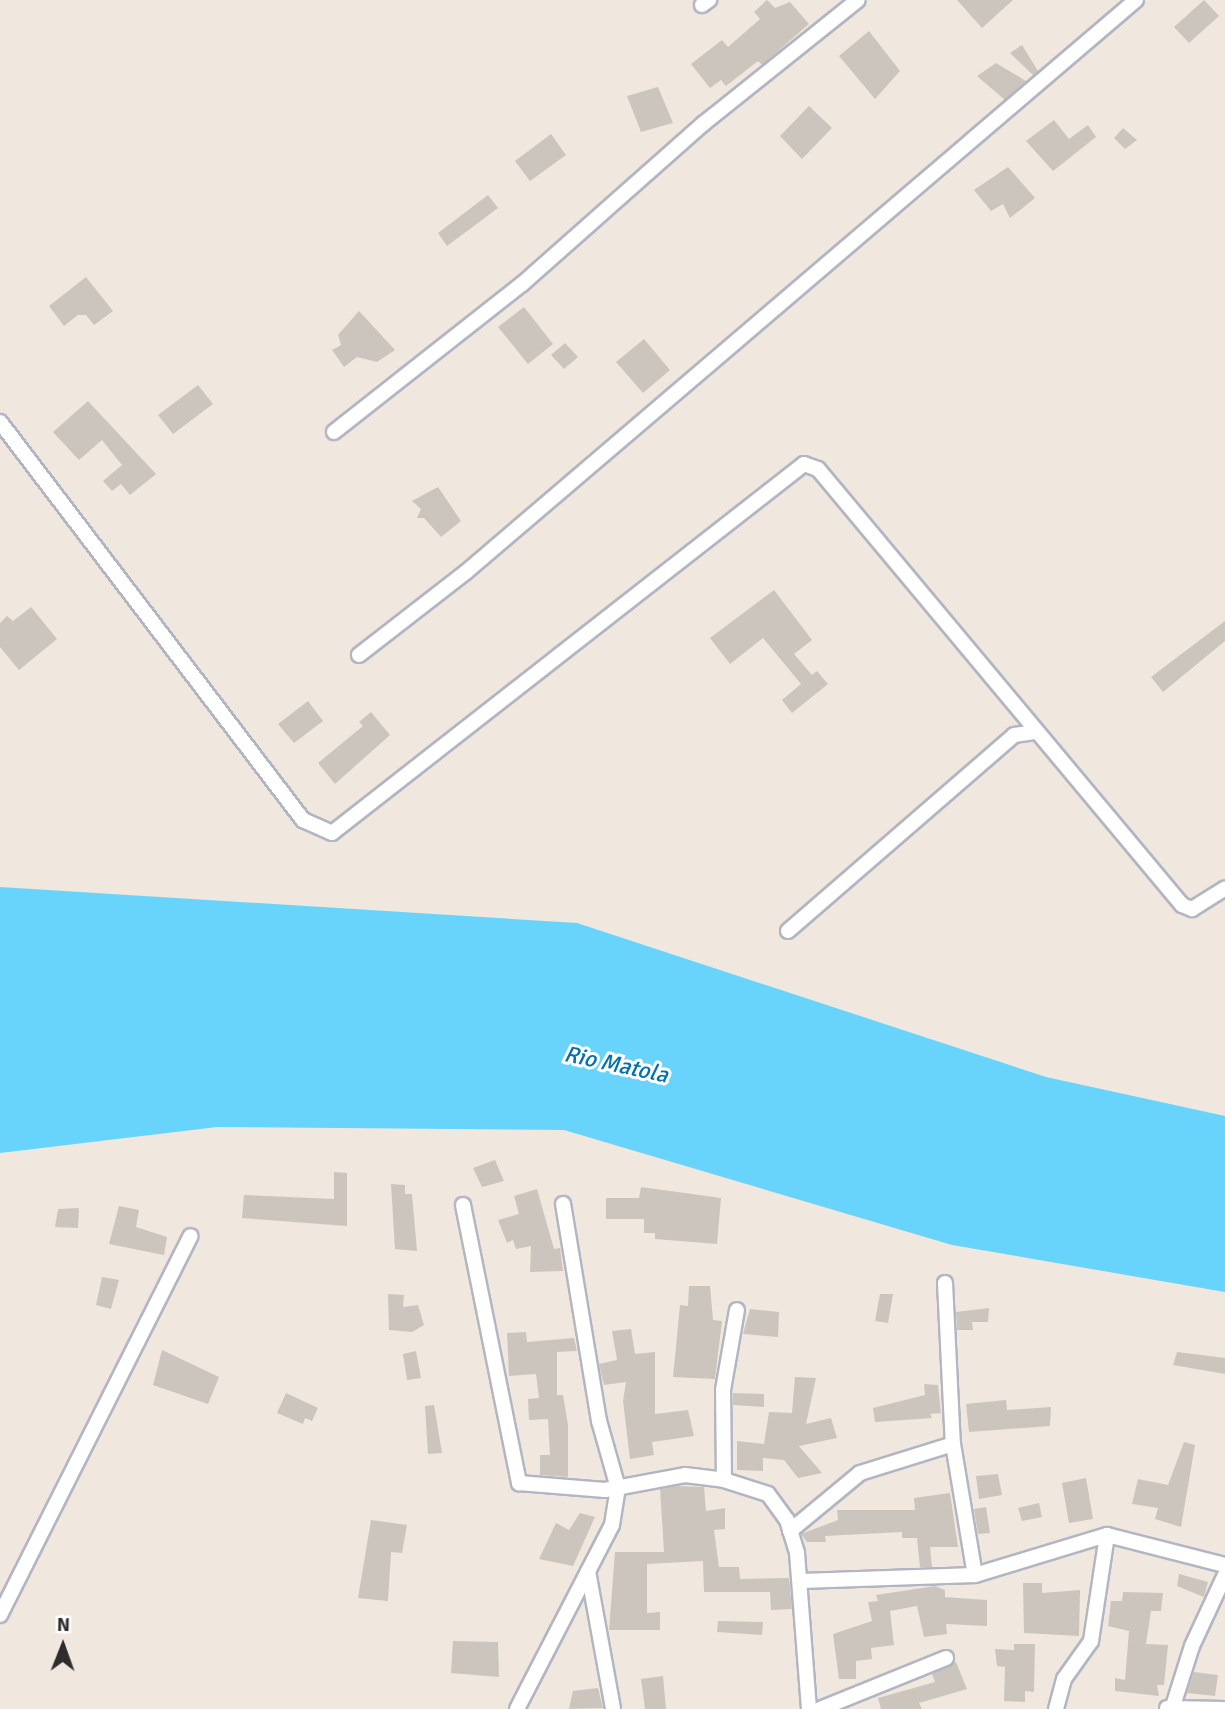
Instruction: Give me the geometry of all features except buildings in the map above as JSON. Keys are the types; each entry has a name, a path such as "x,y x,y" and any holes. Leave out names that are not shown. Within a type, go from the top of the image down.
{"street":[{"path":"334,432 522,284 703,124 858,0"},
{"path":"359,654 466,572 1136,0"},
{"path":"0,422 303,820 331,833 804,464 818,469 1182,905 1192,909 1225,888"},
{"path":"788,931 1014,735 1035,732"},
{"path":"517,1709 612,1525 618,1488 599,1421 563,1204"},
{"path":"463,1205 508,1413 516,1478 525,1487 618,1488 663,1477 724,1480 768,1494 790,1531 801,1581 809,1709"},
{"path":"0,1615 191,1236"},
{"path":"945,1283 953,1444 975,1575"},
{"path":"724,1480 723,1390 737,1310"},
{"path":"790,1531 860,1473 953,1444"},
{"path":"801,1581 975,1575 1107,1535 1225,1565"},
{"path":"1056,1709 1064,1679 1091,1641 1107,1535"},
{"path":"588,1571 613,1709"},
{"path":"1225,1575 1192,1646 1169,1707 1225,1709"},
{"path":"820,1709 946,1658"}],"water":[{"name":"Rio Matola","path":"0,887 577,923 1046,1077 1225,1116 1225,1292 952,1245 564,1130 217,1127 0,1153"}]}
